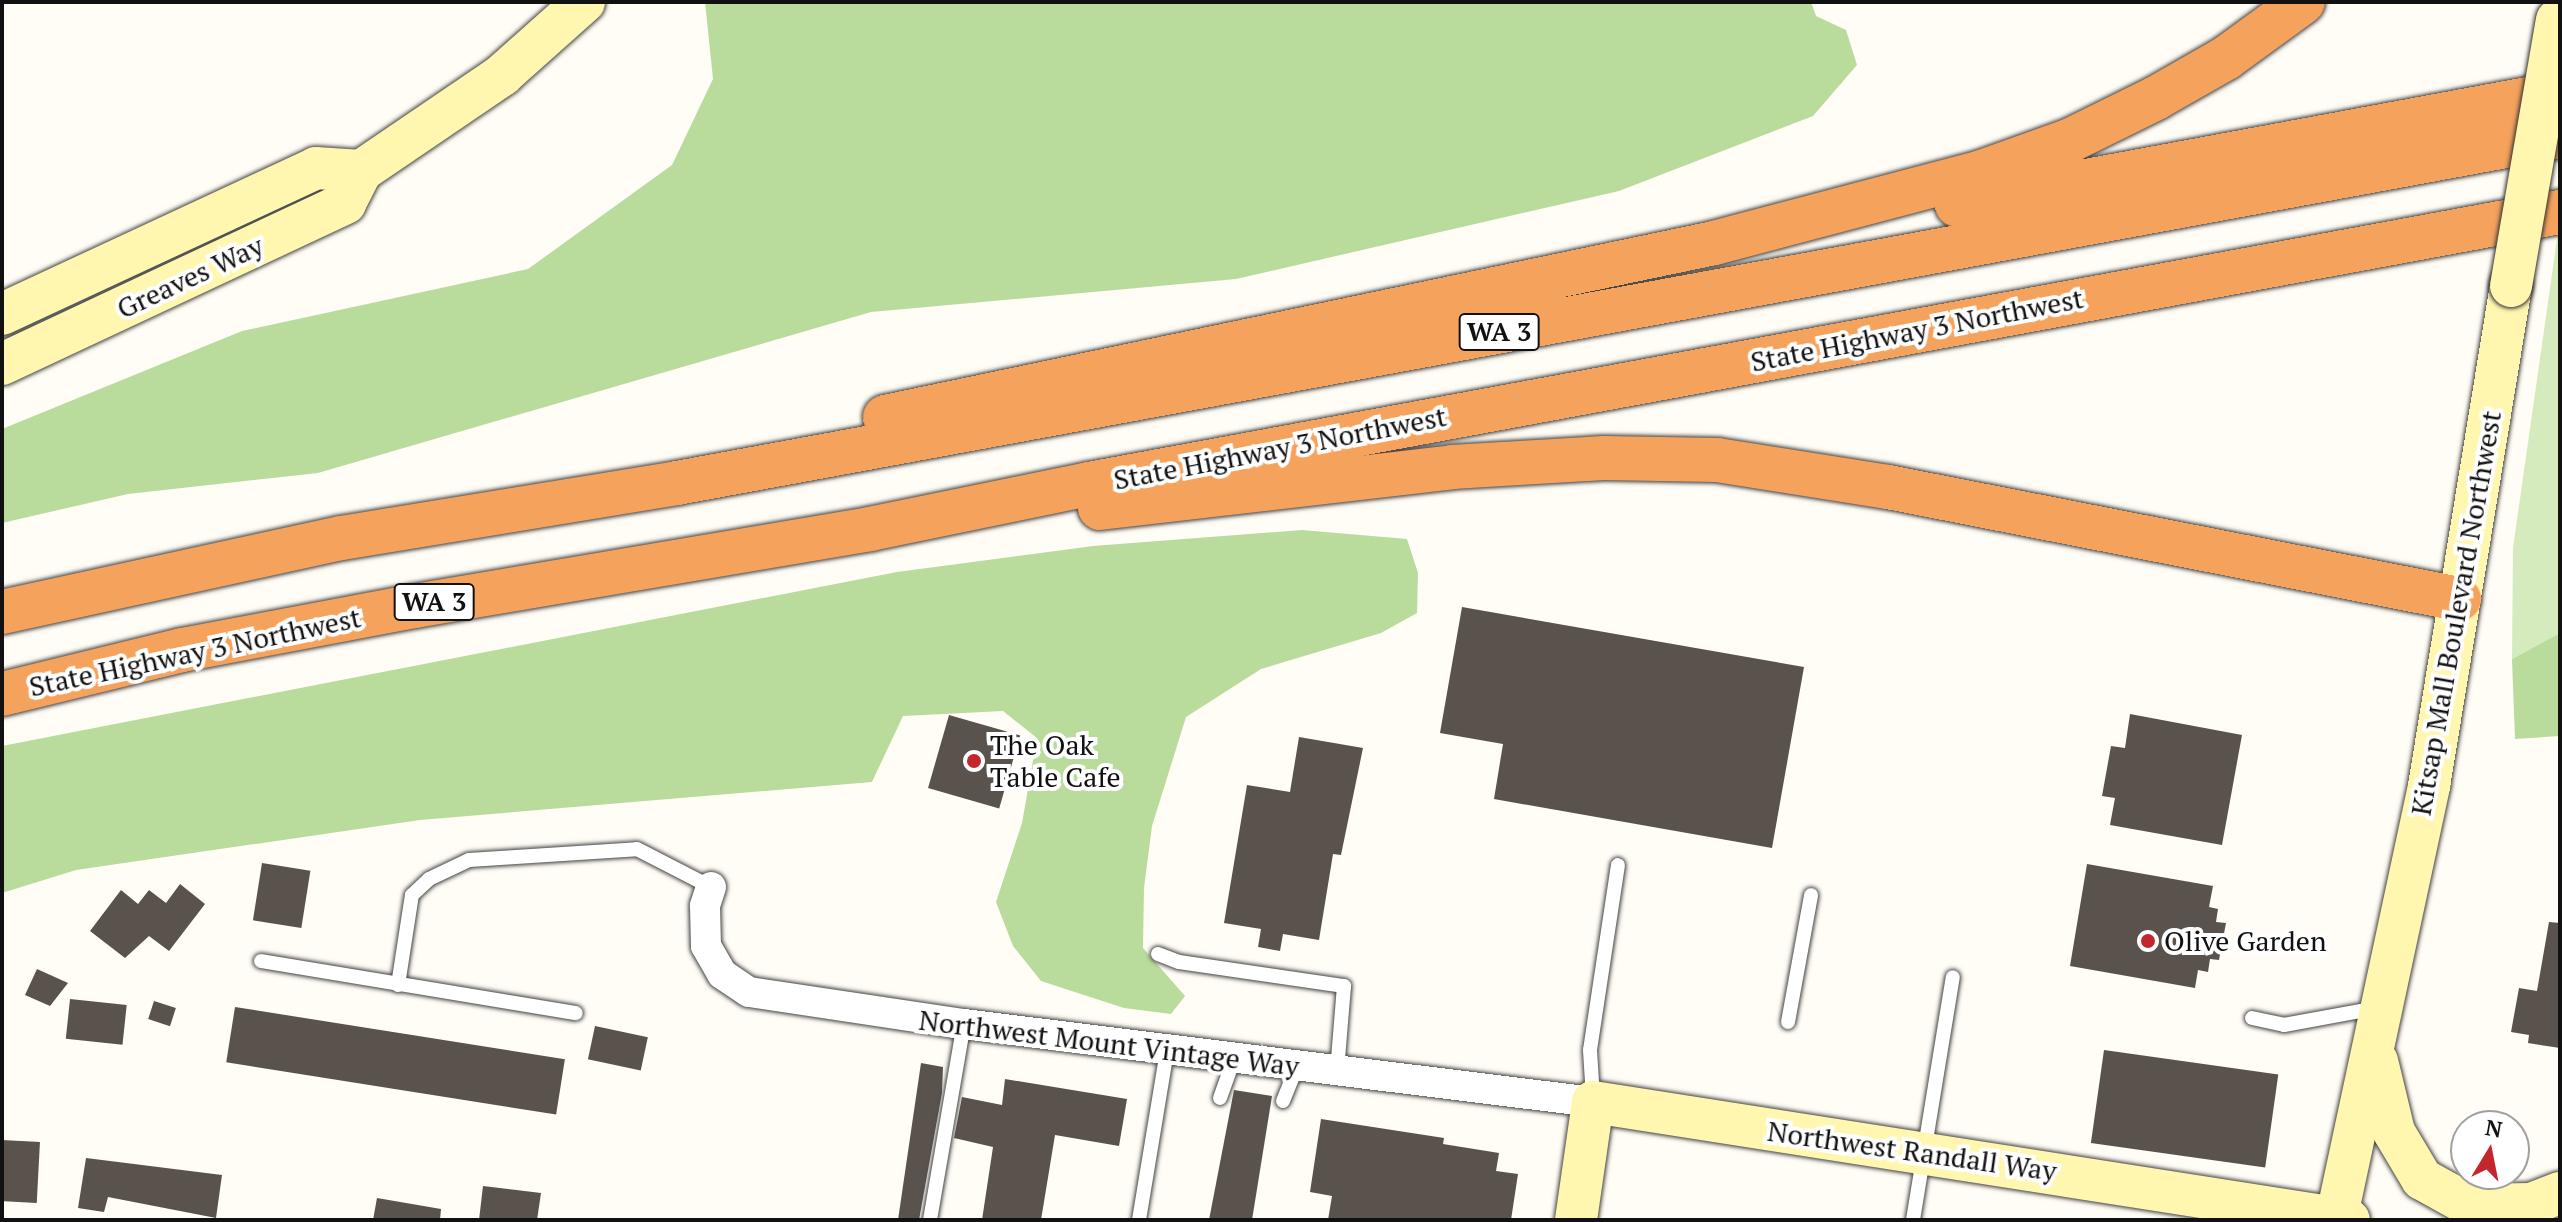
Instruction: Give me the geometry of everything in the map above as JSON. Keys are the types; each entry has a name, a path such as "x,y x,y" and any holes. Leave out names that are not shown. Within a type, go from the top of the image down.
{"highway":[{"path":"1714,243 1979,173 2071,140 2226,58 2303,2"},
{"path":"436,520 1073,373 1714,243 1953,205 2560,93"},
{"name":"WA 3","path":"2,612 436,520 677,483 2560,136"},
{"name":"State Highway 3 Northwest","path":"2,694 182,650 415,606 870,529 1166,469 2560,212"},
{"path":"870,529 1452,467 1679,458 1755,464 1888,487 2459,599"}],"main road":[{"name":"Greaves Way","path":"2,364 345,203 361,171 491,84 584,2"},
{"name":"Kitsap Mall Boulevard Northwest","path":"2340,1219 2429,786 2558,11"},
{"name":"Greaves Way","path":"2,314 316,168 361,171"},
{"path":"2374,1051 2394,1132 2422,1179 2469,1205 2531,1204 2560,1193"},
{"name":"Northwest Randall Way","path":"1593,1102 1924,1151 2340,1219"},
{"path":"1576,1220 1593,1102"}],"street":[{"name":"Northwest Mount Vintage Way","path":"711,887 705,906 706,946 722,974 749,992 964,1024 1593,1102"}],"lane":[{"path":"398,985 412,895 429,879 469,860 637,849 711,887"},
{"path":"1593,1102 1591,1036 1618,865"},
{"path":"1788,1022 1811,895"},
{"path":"1158,954 1179,962 1344,986 1337,1072"},
{"path":"261,961 576,1013"},
{"path":"1913,1220 1953,977"},
{"path":"2252,1018 2284,1025 2383,1007"},
{"path":"930,1220 964,1024"},
{"path":"1139,1220 1167,1050"},
{"path":"1220,1098 1234,1059"},
{"path":"1283,1101 1297,1067"}],"green space":[{"path":"705,2 1811,2 1816,16 1846,30 1857,65 1813,116 1619,191 1236,279 871,312 318,473 128,494 2,523 2,429 242,331 528,269 672,165 713,79"},
{"path":"2560,218 2560,633 2512,659 2513,548"},
{"path":"1302,530 1407,539 1418,573 1417,613 1381,633 1261,669 1186,717 1152,826 1144,888 1143,948 1185,996 1171,1014 1124,1008 1041,981 1013,946 996,902 1022,823 1037,738 1003,711 903,716 872,782 420,820 76,870 2,893 2,746 897,572 1093,546"},
{"path":"2560,633 2560,736 2515,739 2512,659"}],"building":[{"path":"1462,607 1804,667 1772,848 1494,799 1503,744 1440,733"},
{"path":"2130,714 2242,735 2222,845 2110,825 2115,798 2102,796 2111,746 2125,748"},
{"name":"The Oak Table Cafe","path":"949,715 1020,735 999,808 928,788"},
{"path":"1299,737 1363,748 1341,855 1333,854 1319,940 1283,934 1280,951 1258,947 1261,929 1224,923 1247,785 1290,792"},
{"path":"262,863 310,871 301,928 253,920"},
{"name":"Olive Garden","path":"2087,864 2213,886 2209,907 2218,909 2216,922 2226,923 2219,960 2210,959 2208,972 2198,970 2195,988 2070,966"},
{"path":"180,884 205,904 169,951 149,936 125,958 90,931 121,890 138,904 149,890 166,903"},
{"path":"2549,922 2560,923 2560,1048 2528,1043 2529,1035 2511,1032 2519,988 2537,991"},
{"path":"37,969 68,983 50,1006 25,995"},
{"path":"70,999 127,1005 123,1045 66,1039"},
{"path":"154,1001 176,1008 170,1026 148,1019"},
{"path":"235,1007 565,1059 556,1115 226,1062"},
{"path":"595,1026 648,1037 641,1070 588,1059"},
{"path":"2104,1050 2278,1074 2265,1168 2091,1143"},
{"path":"921,1063 943,1067 942,1093 919,1220 898,1220"},
{"path":"1005,1079 1127,1099 1119,1146 1055,1135 1041,1220 982,1220 993,1147 954,1138 962,1097 1002,1105"},
{"path":"1234,1090 1272,1096 1252,1220 1209,1220"},
{"path":"1321,1119 1444,1138 1443,1144 1499,1153 1496,1171 1518,1174 1511,1220 1328,1220 1332,1196 1310,1192"},
{"path":"2,1140 40,1142 37,1203 2,1201"},
{"path":"86,1158 222,1175 216,1218 108,1197 104,1212 78,1208"},
{"path":"483,1186 541,1193 537,1220 479,1220"},
{"path":"377,1198 441,1209 440,1220 373,1220"}],"place":[{"name":"The Oak Table Cafe","path":"974,761"},
{"name":"Olive Garden","path":"2148,941"}]}
